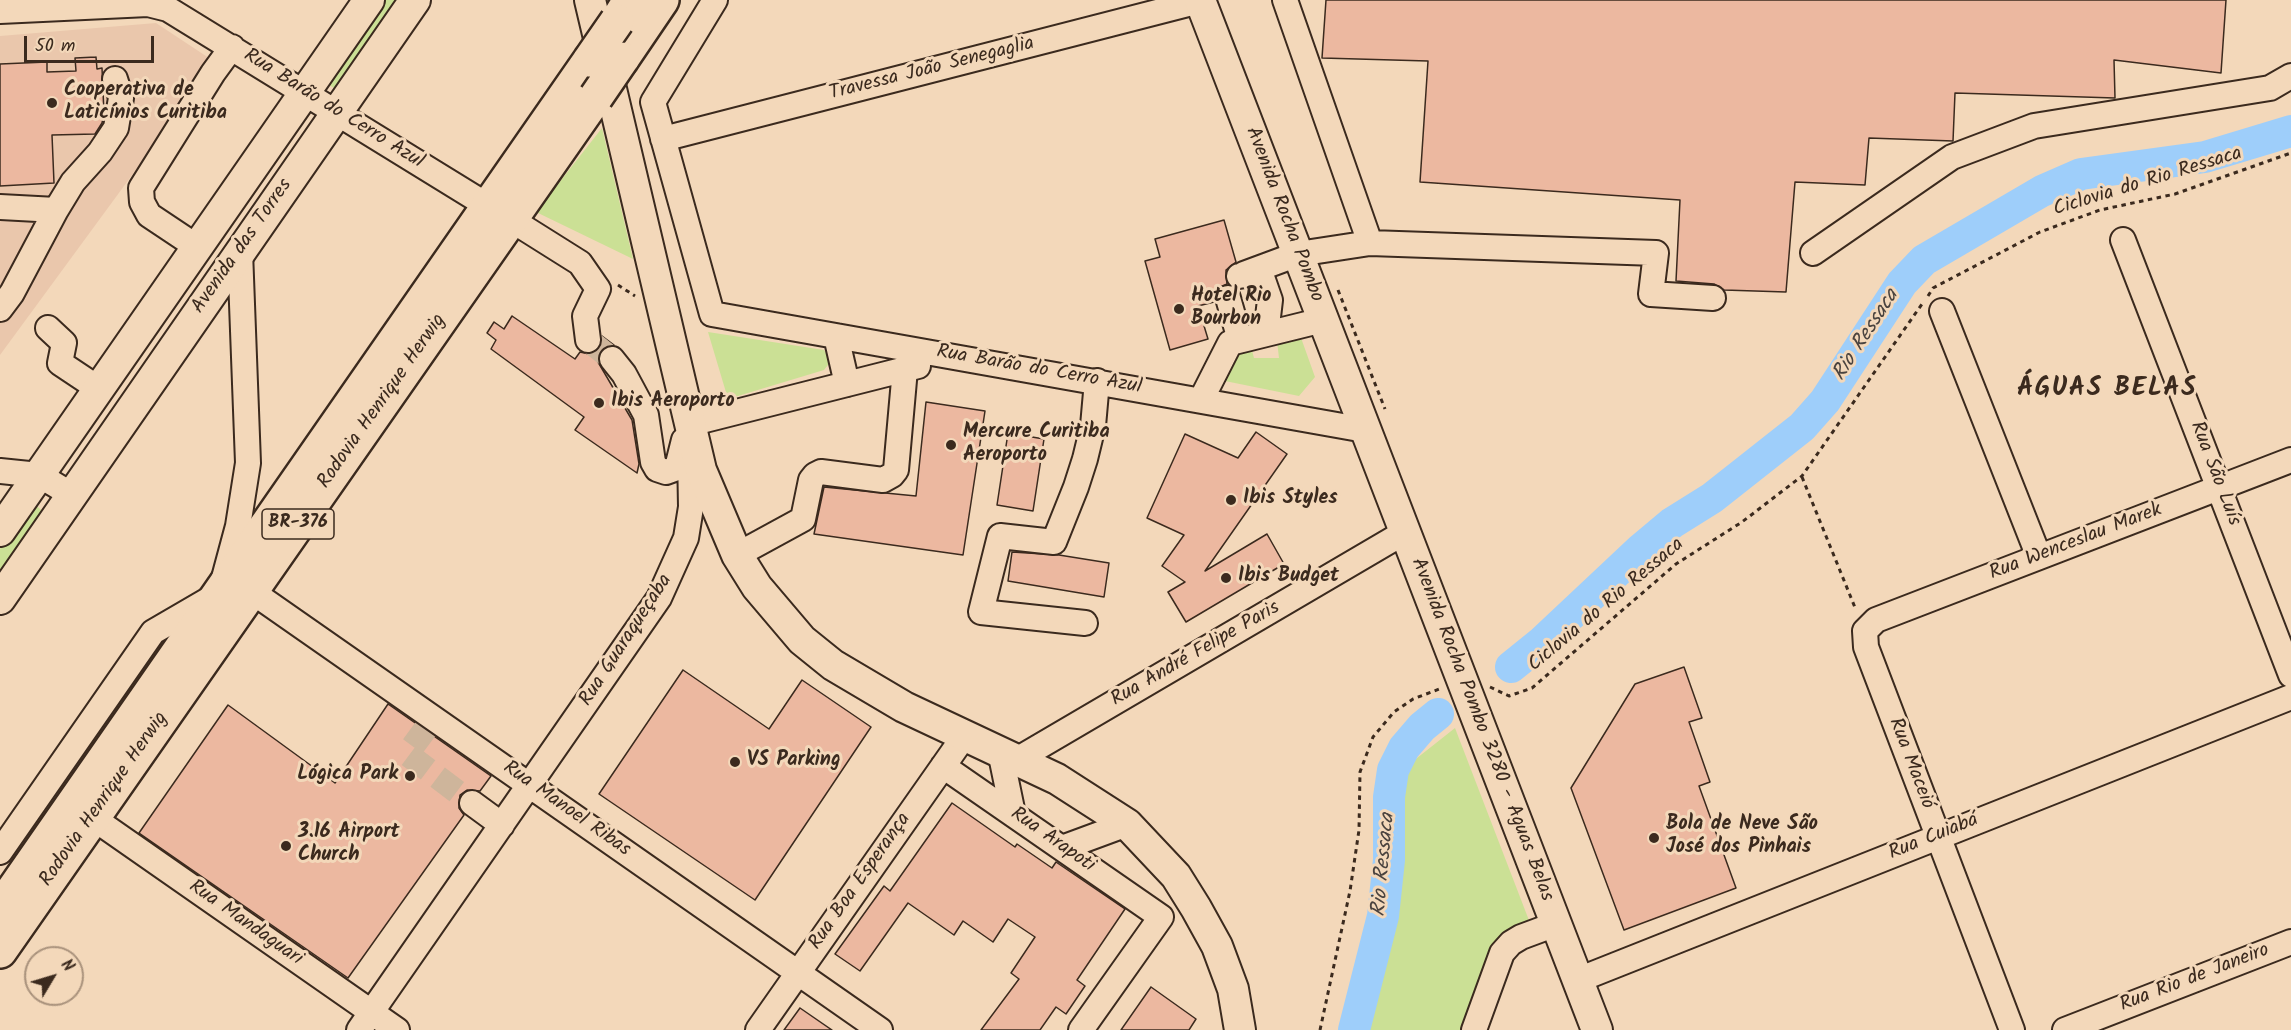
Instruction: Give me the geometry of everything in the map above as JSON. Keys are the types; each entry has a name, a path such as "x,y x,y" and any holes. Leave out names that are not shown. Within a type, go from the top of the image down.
{"highway":[{"name":"Rodovia Henrique Herwig","path":"499,213 596,97 662,0"},
{"name":"Rodovia Henrique Herwig","path":"0,909 236,592 499,213 590,60 624,11"},
{"name":"Rodovia Henrique Herwig","path":"0,951 93,818 236,592"}],"main road":[{"name":"Avenida das Torres","path":"0,531 369,0"},
{"name":"Avenida das Torres","path":"0,599 415,0"},
{"path":"590,0 688,424 708,491 737,555 757,587 802,640 833,665 896,703 1057,779 1127,824 1176,876 1217,946 1233,989 1240,1030"},
{"name":"Avenida Rocha Pombo","path":"1200,0 1365,430"},
{"name":"Avenida Rocha Pombo 3280 - Aguas Belas","path":"1365,430 1597,1030"}],"street":[{"path":"663,139 653,102 715,0"},
{"name":"Travessa João Senegaglia","path":"663,139 1200,0"},
{"path":"1285,0 1370,243"},
{"name":"Rua Barão do Cerro Azul","path":"0,11 126,2 175,8 232,47 580,263 598,289 585,316 588,340"},
{"path":"197,247 149,215 142,202 141,188 232,47"},
{"path":"1813,253 1952,157 2034,126 2270,88 2291,76"},
{"path":"0,309 12,293 73,182 100,152 116,128 121,98 115,79"},
{"name":"Rua Barão do Cerro Azul","path":"663,139 712,314 1365,430"},
{"path":"0,207 56,210"},
{"name":"Rua São Luís","path":"2123,240 2291,675"},
{"path":"1250,337 1268,317 1270,300 1263,280 1252,274 1242,275 1298,254 1370,243 1656,253 1652,294 1713,298"},
{"path":"0,852 153,632 236,592 238,526 248,464 240,251"},
{"path":"1228,298 1250,337"},
{"path":"1942,311 2039,557"},
{"path":"1201,400 1230,343 1323,320"},
{"path":"48,328 64,343 60,363 99,389"},
{"path":"836,336 847,384"},
{"path":"612,359 624,374 646,415 653,462 657,469 666,472 677,468 688,424 955,357"},
{"path":"737,555 803,519 811,480 815,475 821,472 883,480 892,475 896,470 905,369"},
{"path":"1085,622 981,612 1000,536 1054,542 1076,487 1088,448 1093,426 1097,381"},
{"name":"Rua Guaraqueçaba","path":"365,1021 639,629 674,569 686,538 691,507 688,424"},
{"name":"Rua Wenceslau Marek","path":"1865,631 1876,620 2291,460"},
{"path":"0,471 39,476 72,495"},
{"name":"Rua André Felipe Paris","path":"1009,755 1405,532"},
{"name":"Rua Manoel Ribas","path":"236,592 430,723 530,785 880,1030"},
{"name":"Rua Maceió","path":"1865,631 1866,647 2012,1030"},
{"name":"Rua Cuiabá","path":"1578,980 2291,697"},
{"name":"Rua Boa Esperança","path":"758,1030 965,735"},
{"path":"1009,755 1013,814"},
{"name":"Rua Arapoti","path":"944,766 1161,917 1081,1030"},
{"path":"472,803 502,825"},
{"name":"Rua Mandaguari","path":"93,818 365,1021 397,1030"},
{"path":"1062,848 1127,824"},
{"path":"1474,1030 1502,953 1511,943 1521,937 1556,924"},
{"name":"Rua Rio de Janeiro","path":"2065,1030 2291,942"}],"path":[{"name":"Ciclovia do Rio Ressaca","path":"1320,1030 1350,891 1359,830 1359,772 1373,737 1394,712 1413,699 1477,676 1494,690 1509,696 1532,687 1676,564 1742,522 1802,476 1838,429 1933,288 2040,232 2100,210 2175,194 2291,153"},
{"path":"611,281 662,312"},
{"path":"1802,476 1865,631"}],"shaded area":[{"path":"156,23 215,62 0,355 0,36"}],"green space":[{"path":"376,0 406,0 342,93 321,80"},
{"path":"602,128 633,259 536,212"},
{"path":"708,332 824,350 831,361 824,370 728,399"},
{"path":"1300,335 1315,377 1299,396 1220,380 1241,344 1250,343 1254,358 1279,358 1277,341"},
{"path":"33,503 46,514 0,581 0,549"},
{"path":"1455,728 1530,923 1510,929 1492,950 1461,1030 1363,1030 1390,921 1396,876 1399,784 1412,762"}],"building":[{"path":"1326,0 2226,0 2221,73 2114,60 2115,98 1955,93 1953,141 1869,138 1865,185 1795,182 1786,292 1724,290 1714,284 1676,281 1680,200 1420,182 1428,61 1322,58"},
{"name":"Cooperativa de Laticínios Curitiba","path":"96,57 97,69 102,68 104,114 102,123 95,134 52,135 54,183 0,186 0,64 47,62 47,72 76,71 75,58"},
{"name":"Hotel Rio Bourbon","path":"1224,220 1236,262 1226,270 1227,284 1217,289 1214,302 1198,306 1208,339 1170,350 1145,261 1160,257 1155,239"},
{"name":"Ibis Aeroporto","path":"512,316 575,359 580,352 589,354 597,351 601,345 602,336 614,345 603,348 598,362 632,420 639,464 637,473 575,430 584,417 491,349 496,340 487,333 494,322 504,329"},
{"name":"Mercure Curitiba Aeroporto","path":"926,402 985,411 963,555 814,534 824,487 916,496"},
{"path":"1256,432 1287,454 1205,571 1267,534 1284,564 1186,622 1168,592 1185,582 1162,566 1184,535 1147,518 1185,434 1238,458"},
{"path":"1008,433 1044,439 1033,511 997,505"},
{"path":"1012,552 1059,555 1109,563 1104,597 1008,581"},
{"name":"Bola de Neve São José dos Pinhais","path":"1684,667 1702,718 1689,722 1710,782 1699,786 1736,888 1624,930 1571,788 1635,684"},
{"name":"VS Parking","path":"683,670 769,729 802,680 871,727 755,900 599,794"},
{"name":"3.16 Airport Church","path":"388,704 491,776 480,791 467,790 460,795 459,808 464,815 348,978 139,833 228,705 335,783"},
{"path":"952,803 1015,847 1017,844 1052,868 1056,862 1125,909 1077,980 1085,986 1066,1014 1056,1007 1040,1030 981,1030 1019,979 1011,973 1035,937 1008,919 993,942 963,921 954,935 908,903 860,971 835,954 884,886 890,891"},
{"path":"1151,987 1196,1019 1189,1030 1121,1030"},
{"path":"800,1008 832,1030 784,1030"}],"waterway":[{"name":"Rio Ressaca","path":"1511,667 1542,642 1672,523 1712,498 1802,427 1825,401 1902,283 1924,260 2042,191 2081,174 2205,157 2291,131"},
{"name":"Rio Ressaca","path":"1354,1030 1383,916 1389,860 1389,797 1393,770 1404,748 1422,727 1438,714"}],"tunnel":[{"path":"588,340 612,359"},
{"path":"427,727 407,754 472,803"}],"place":[{"name":"Cooperativa de Laticínios Curitiba","path":"52,103"},
{"name":"Hotel Rio Bourbon","path":"1179,309"},
{"name":"Ibis Aeroporto","path":"599,403"},
{"name":"Mercure Curitiba Aeroporto","path":"951,445"},
{"name":"Ibis Styles","path":"1231,500"},
{"name":"Ibis Budget","path":"1226,578"},
{"name":"VS Parking","path":"735,762"},
{"name":"Lógica Park","path":"410,776"},
{"name":"Bola de Neve São José dos Pinhais","path":"1654,838"},
{"name":"3.16 Airport Church","path":"286,846"}],"district":[{"name":"ÁGUAS BELAS","path":"2107,391"}]}
